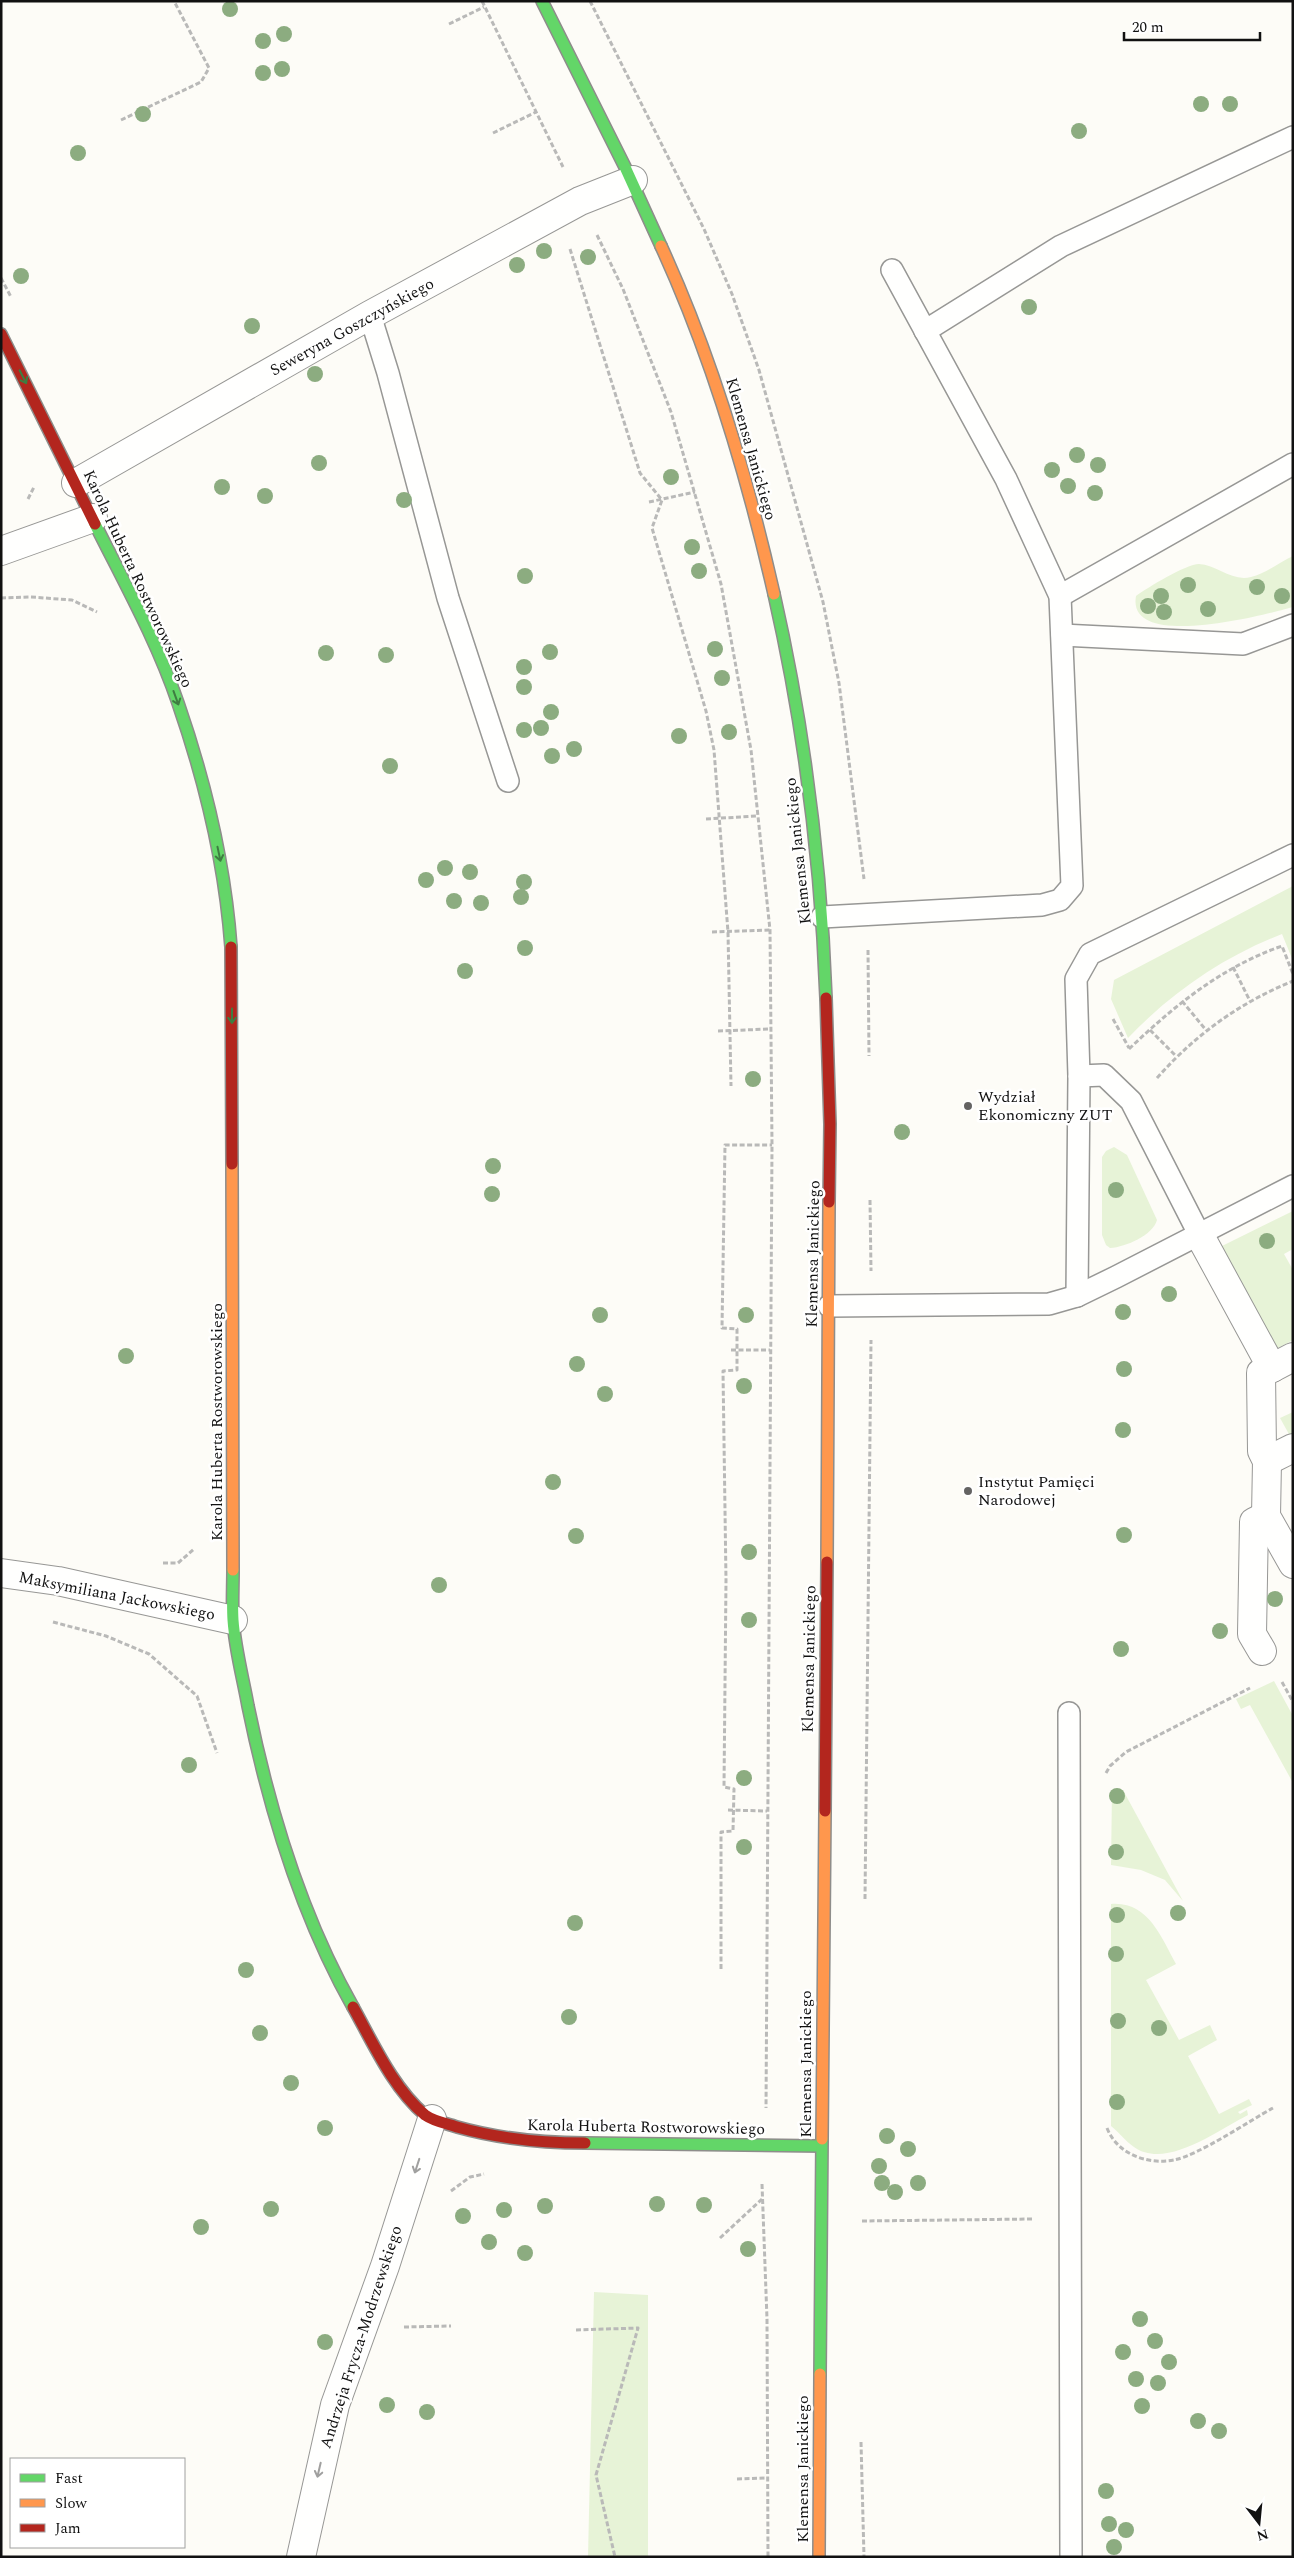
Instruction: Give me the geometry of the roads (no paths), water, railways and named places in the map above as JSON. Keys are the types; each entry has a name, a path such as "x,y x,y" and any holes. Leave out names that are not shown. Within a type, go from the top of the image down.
{"street":[{"name":"Klemensa Janickiego","path":"542,1 633,180 660,240 702,345 724,408 757,525 788,662 802,739 822,917 830,1124 819,2557"},
{"name":"Seweryna Goszczyńskiego","path":"76,483 370,315 580,201 633,180"},
{"name":"Karola Huberta Rostworowskiego","path":"1,334 159,655 178,702 210,816 230,914 234,1219 233,1620 250,1719 265,1780 291,1866 311,1922 342,1988 378,2053 401,2088 432,2120 507,2139 544,2143 821,2146"},
{"path":"1,551 93,518"},
{"path":"1199,1234 1282,1362 1261,1373 1262,1450 1267,1461 1266,1516 1293,1564"},
{"path":"1267,1461 1293,1448"},
{"path":"1262,1652 1252,1634 1254,1522 1266,1516"},
{"name":"Maksymiliana Jackowskiego","path":"1,1573 58,1581 233,1620"},
{"name":"Andrzeja Frycza-Modrzewskiego","path":"301,2557 335,2405 385,2266 432,2120"}],"lane":[{"path":"925,331 1061,246 1293,136"},
{"path":"822,917 1042,905 1060,900 1072,886 1060,596 1006,479 892,270"},
{"path":"370,315 388,373 448,598 508,781"},
{"path":"1060,596 1293,464"},
{"path":"1062,635 1244,644 1293,625"},
{"path":"1077,1296 1079,1076 1076,978 1090,954 1293,855"},
{"path":"1079,1076 1104,1075 1131,1101 1199,1234"},
{"path":"829,1306 1049,1304 1077,1296 1293,1186"},
{"path":"1069,1713 1072,2218 1071,2557"}],"place":[{"name":"Wydział Ekonomiczny ZUT","path":"968,1106"},
{"name":"Instytut Pamięci Narodowej","path":"968,1491"}]}
